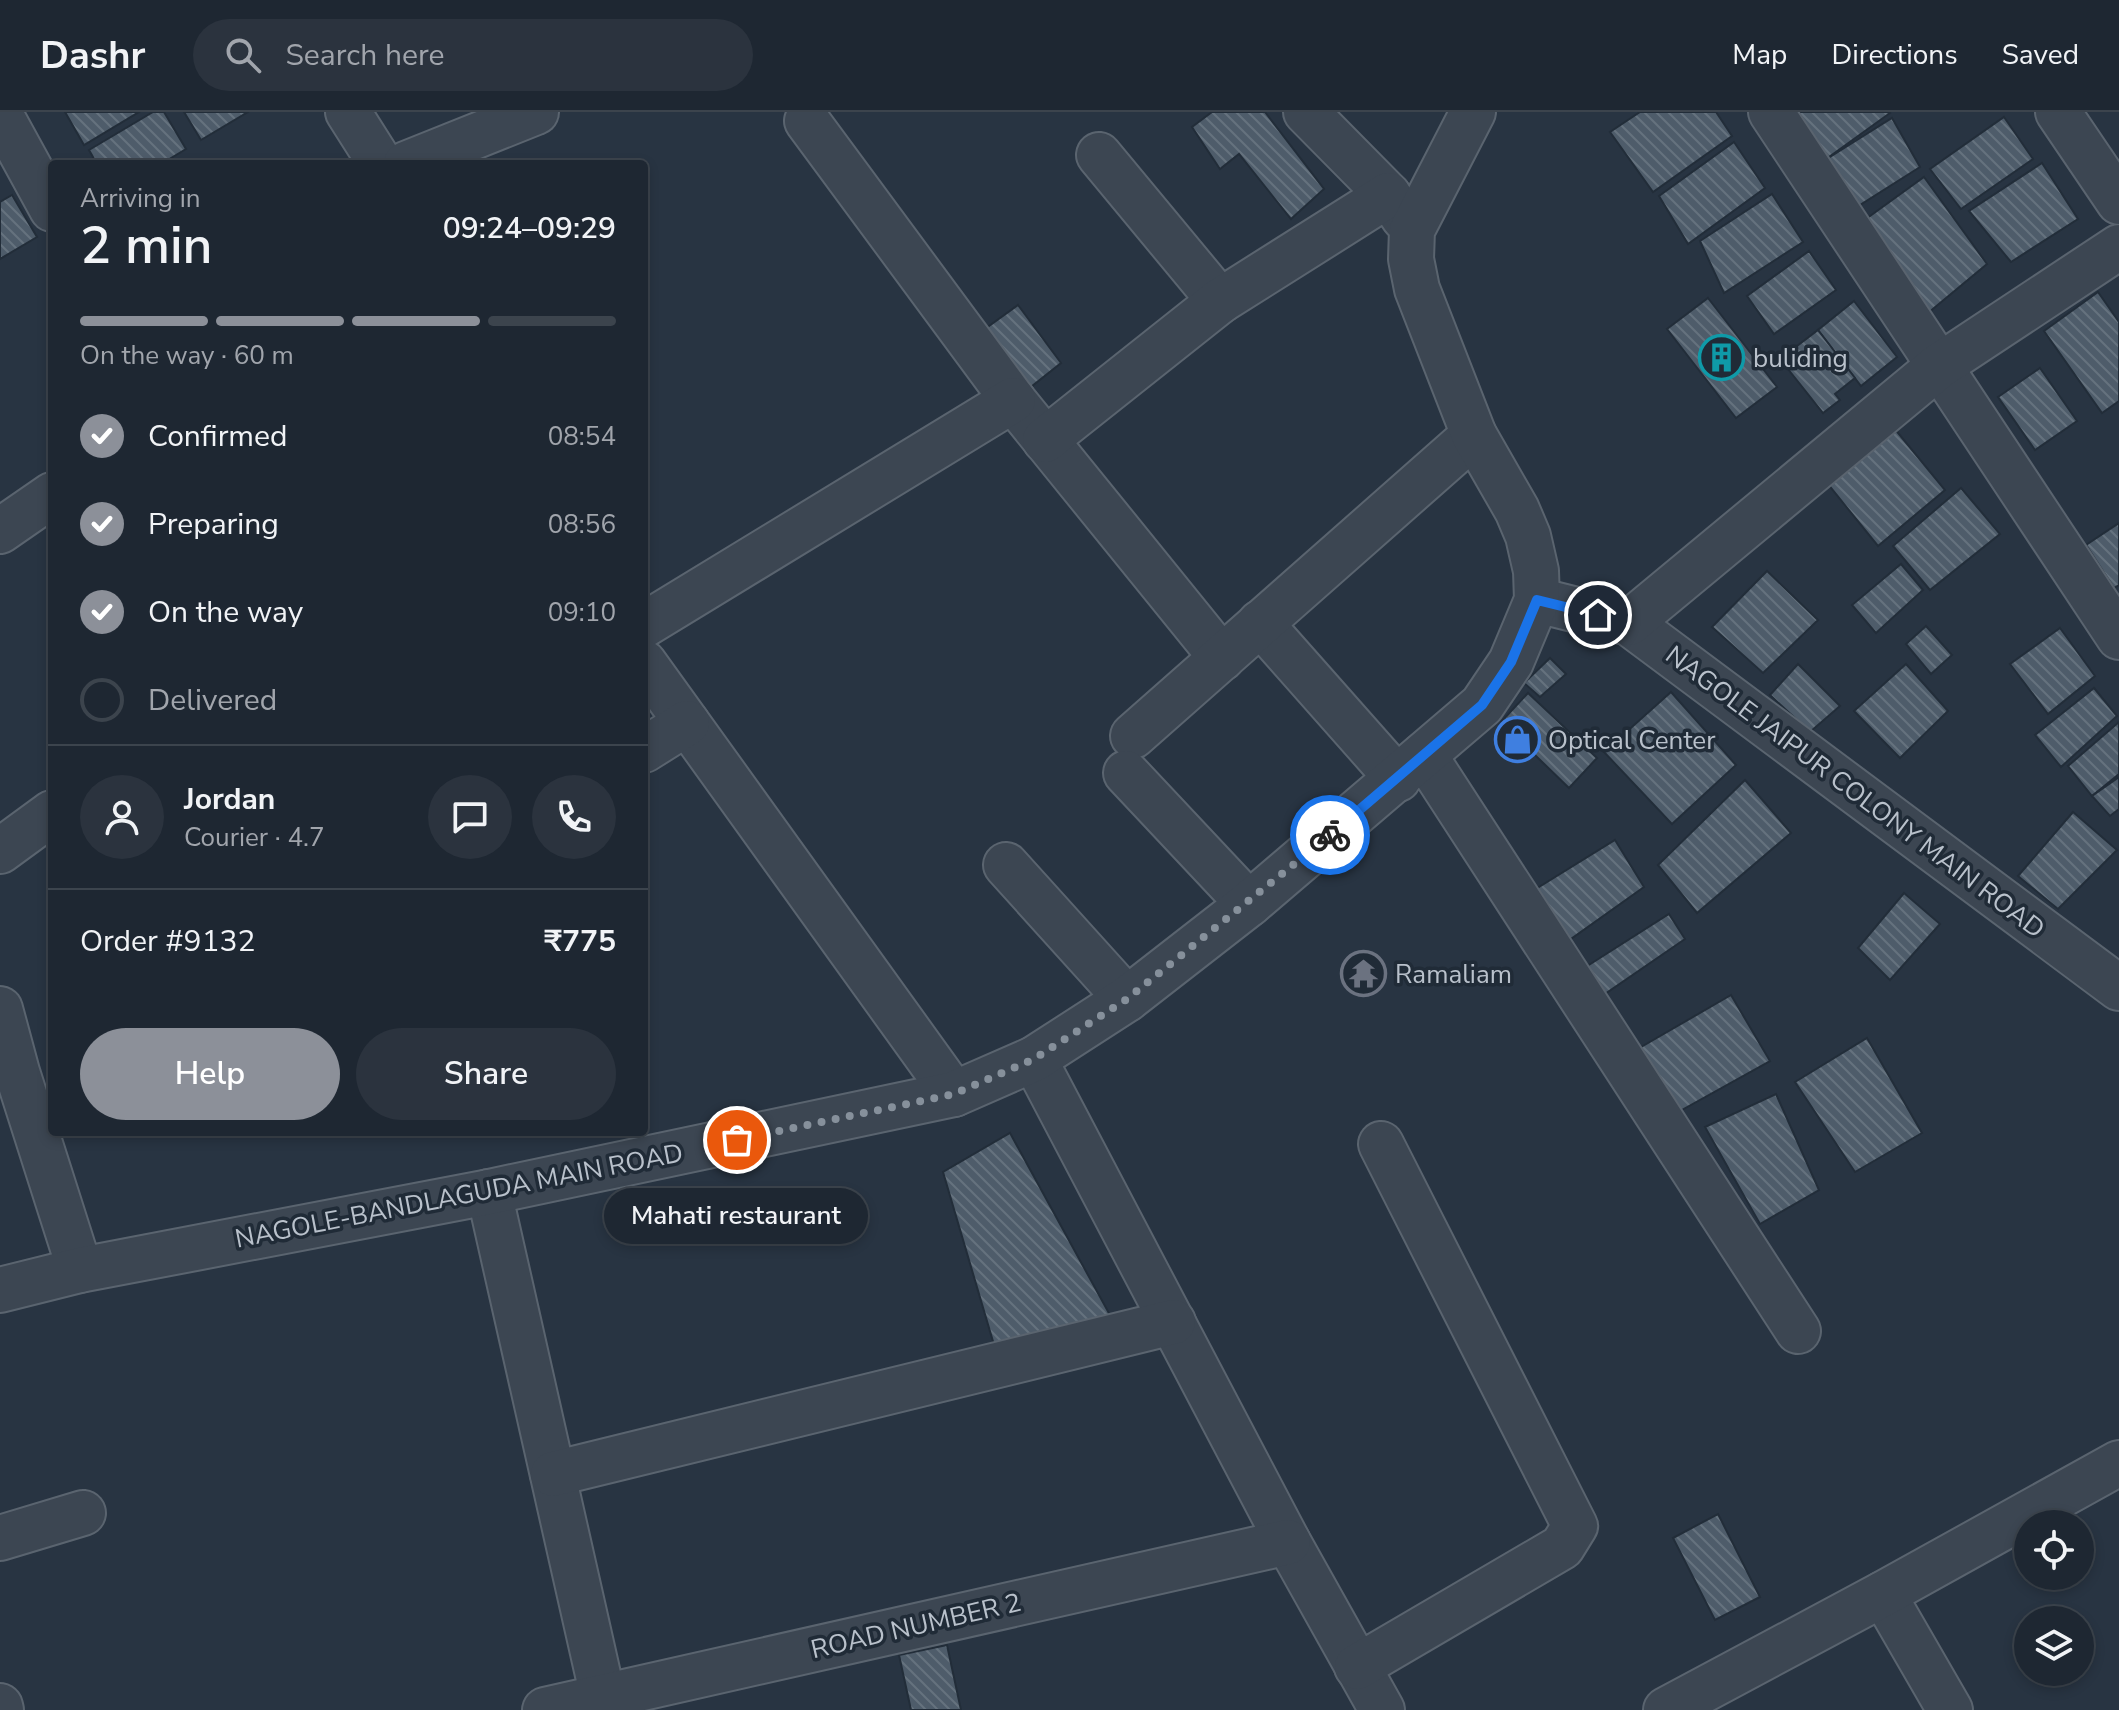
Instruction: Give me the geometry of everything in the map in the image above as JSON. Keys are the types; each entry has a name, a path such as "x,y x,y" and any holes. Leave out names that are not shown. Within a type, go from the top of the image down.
{"street":[{"path":"348,112 378,160"},
{"path":"416,160 536,112"},
{"path":"1306,112 1388,195 1412,230"},
{"name":"NAGOLE-BANDLAGUDA MAIN ROAD","path":"0,1290 80,1270 489,1192 954,1094 1034,1059 1127,999 1249,904 1482,705 1511,662 1537,600 1536,571 1528,536 1474,435 1417,289 1411,259 1412,230 1473,112"},
{"path":"1771,112 2119,637"},
{"path":"2058,112 2119,202"},
{"path":"0,114 48,202"},
{"path":"807,121 1013,400 1222,658"},
{"path":"1099,155 1220,301"},
{"path":"1045,440 1220,301 1388,195"},
{"path":"1629,623 1939,366 2119,247"},
{"path":"648,623 1013,400"},
{"path":"1249,904 1130,755 1222,658 1474,435"},
{"path":"0,531 48,498"},
{"name":"NAGOLE JAIPUR COLONY MAIN ROAD","path":"1537,600 1629,623 2119,988"},
{"path":"1260,623 1411,767 1798,1331"},
{"path":"648,669 954,1094"},
{"path":"648,747 687,723"},
{"path":"0,851 48,816"},
{"path":"1006,865 1127,999"},
{"path":"0,1009 35,1067 48,1126"},
{"path":"1034,1059 1288,1542 1382,1710"},
{"path":"50,1136 80,1270"},
{"path":"1357,1667 1562,1547 1575,1526 1381,1144"},
{"path":"489,1192 604,1703"},
{"path":"553,1474 1173,1322"},
{"path":"1666,1710 2115,1474"},
{"path":"0,1538 83,1513"},
{"name":"ROAD NUMBER 2","path":"545,1710 604,1703 1288,1542"},
{"path":"1883,1594 1950,1710"}],"building":[{"path":"65,112 139,112 84,145"},
{"path":"153,112 164,112 186,149 168,160 95,160 89,150"},
{"path":"184,112 248,112 201,140"},
{"path":"1212,112 1265,112 1324,189 1291,219 1239,154 1220,169 1192,127"},
{"path":"1640,112 1716,112 1732,136 1653,192 1610,132"},
{"path":"1787,112 1889,112 1890,113 1822,162"},
{"path":"2004,117 2033,159 1961,209 1930,169"},
{"path":"1892,118 1920,167 1852,210 1822,162"},
{"path":"1734,142 1765,188 1688,244 1659,196"},
{"path":"2042,163 2078,219 2011,262 1969,211"},
{"path":"1924,177 1987,264 1922,318 1859,224"},
{"path":"1772,194 1803,242 1724,293 1700,241"},
{"path":"12,195 37,237 0,259 0,202"},
{"path":"1809,251 1836,290 1774,334 1747,296"},
{"path":"2098,292 2119,322 2119,401 2102,413 2044,331"},
{"name":"buliding","path":"1708,298 1777,387 1736,418 1667,329"},
{"path":"1854,301 1897,357 1861,386 1818,330"},
{"path":"1018,305 1061,363 1022,394 978,334"},
{"path":"1818,330 1855,378 1835,394 1840,400 1823,413 1780,359"},
{"path":"2040,368 2077,421 2035,450 1998,397"},
{"path":"1894,428 1945,490 1878,546 1827,483"},
{"path":"1961,488 2000,534 1930,590 1893,546"},
{"path":"2119,523 2119,585 2114,588 2086,545"},
{"path":"1901,564 1923,590 1876,633 1852,605"},
{"path":"1767,571 1818,620 1763,673 1712,627"},
{"path":"1926,626 1952,655 1931,674 1906,644"},
{"path":"2060,628 2095,676 2048,714 2010,664"},
{"path":"1550,658 1566,674 1540,697 1524,683"},
{"path":"1798,664 1840,706 1810,732 1770,695"},
{"path":"1906,664 1948,711 1900,758 1854,711"},
{"path":"2094,688 2117,716 2061,767 2035,735"},
{"path":"1671,692 1736,765 1672,824 1604,752"},
{"path":"1528,693 1597,758 1569,788 1501,722"},
{"path":"2119,722 2119,774 2092,796 2068,766"},
{"path":"2119,777 2119,809 2110,816 2092,796"},
{"path":"1745,780 1791,833 1697,913 1658,865"},
{"path":"2073,812 2117,850 2058,909 2018,876"},
{"path":"1615,840 1644,887 1568,941 1531,892"},
{"path":"1904,893 1940,924 1890,980 1858,948"},
{"path":"1669,914 1685,939 1599,998 1581,970"},
{"path":"1731,995 1770,1061 1671,1116 1629,1054"},
{"path":"1867,1038 1922,1133 1855,1172 1795,1082"},
{"path":"1776,1094 1819,1190 1760,1224 1705,1127"},
{"path":"1010,1133 1116,1326 997,1355 943,1172"},
{"path":"1718,1514 1760,1597 1715,1620 1673,1538"},
{"path":"947,1645 961,1710 911,1710 899,1655"}],"way so far":[{"path":"737,1140 954,1094 1034,1059 1127,999 1249,904 1330,835"}],"place":[{"name":"buliding","path":"1722,358"},
{"name":"Optical Center","path":"1517,740"},
{"name":"Ramaliam","path":"1364,974"},
{"name":"Mahati restaurant","path":"737,1140"}],"route":[{"path":"1330,835 1482,705 1511,662 1537,600 1598,615"}]}
